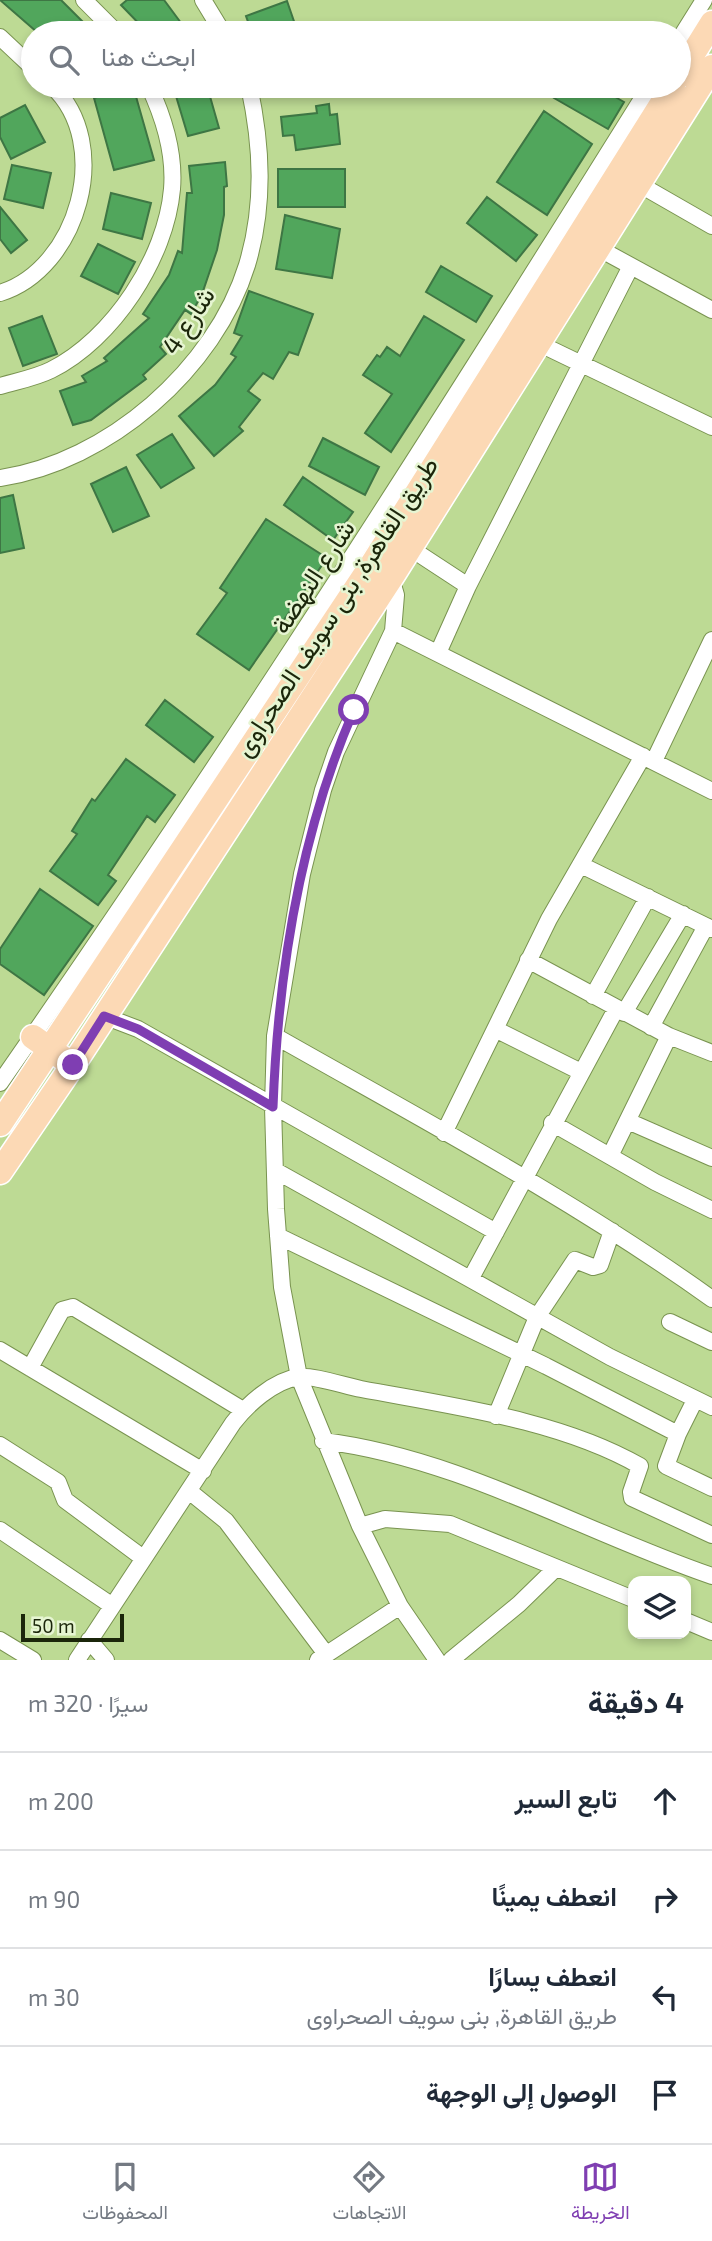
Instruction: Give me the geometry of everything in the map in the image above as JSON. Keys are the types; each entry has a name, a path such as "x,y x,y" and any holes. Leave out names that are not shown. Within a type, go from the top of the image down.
{"main road":[{"path":"691,57 712,23"},
{"name":"طريق القاهرة, بنى سويف الصحراوى","path":"0,1172 73,1065 391,578 712,67"},
{"name":"طريق القاهرة, بنى سويف الصحراوى","path":"0,1124 41,1043 373,563 665,98"},
{"path":"41,1043 73,1065"}],"street":[{"path":"84,0 105,21"},
{"path":"203,0 216,21"},
{"path":"691,21 704,0"},
{"path":"0,37 21,57"},
{"path":"0,293 14,289 47,264 65,241 75,215 82,176 80,134 62,98"},
{"path":"0,386 52,370 93,339 120,312 143,277 161,236 172,189 170,144 153,98"},
{"name":"شارع 4","path":"0,478 52,464 95,444 135,418 162,395 202,350 227,310 246,267 255,231 261,181 258,131 251,98"},
{"name":"شارع النهضة","path":"0,1083 41,1043 368,534 642,98"},
{"path":"637,184 712,226"},
{"path":"598,248 712,310"},
{"path":"438,653 468,586 631,266"},
{"path":"538,343 712,427"},
{"path":"410,548 468,586"},
{"path":"391,578 396,595 393,631 354,710 323,790 302,874 275,1035 273,1107 278,1236 284,1300 299,1377 360,1526 400,1606 437,1660"},
{"path":"393,631 649,758 710,785"},
{"path":"444,1133 528,960 581,865 649,758 712,640"},
{"path":"581,865 709,927 651,1027"},
{"path":"593,996 648,897"},
{"path":"471,1278 581,1072 683,914"},
{"path":"528,960 651,1027 712,1053"},
{"path":"104,1016 138,1029 496,1232"},
{"path":"495,1029 581,1072"},
{"path":"275,1035 612,1231 711,1295"},
{"path":"610,1156 630,1122 669,1036"},
{"path":"630,1122 712,1157"},
{"path":"552,1123 712,1210"},
{"path":"276,1171 537,1317 712,1407"},
{"path":"496,1416 537,1317 575,1260 593,1267 600,1265 612,1231"},
{"path":"278,1236 678,1434"},
{"path":"30,1368 62,1310 73,1307 243,1410"},
{"path":"670,1322 712,1342"},
{"path":"0,1350 203,1471"},
{"path":"77,1660 243,1410 270,1390 299,1377 496,1416 569,1437 638,1464 640,1470 631,1492 632,1498 712,1535"},
{"path":"695,1400 666,1466 712,1488"},
{"path":"323,1441 354,1445 444,1470 712,1576"},
{"path":"0,1445 58,1482 65,1500 143,1558"},
{"path":"189,1491 226,1521 322,1657 400,1606"},
{"path":"360,1526 384,1519 450,1524 628,1597"},
{"path":"0,1530 111,1605"},
{"path":"451,1660 519,1604 556,1568"},
{"path":"691,1623 712,1632"},
{"path":"0,1640 33,1660"},
{"path":"89,1640 106,1660"}],"building":[{"path":"0,0 61,0 82,21 24,21"},
{"path":"127,0 164,0 180,21 136,21 121,5"},
{"path":"287,1 294,21 248,21 246,16"},
{"path":"94,98 136,98 154,160 114,170"},
{"path":"177,98 210,98 219,128 188,136"},
{"path":"554,98 617,98 624,102 608,129"},
{"path":"329,104 330,115 337,114 340,144 296,150 294,135 283,136 281,117 317,113 316,106"},
{"path":"25,105 45,142 11,159 0,137 0,118"},
{"path":"544,111 592,144 547,215 497,182"},
{"path":"225,162 227,186 224,187 224,215 217,250 202,294 191,314 185,310 160,347 166,354 143,375 146,379 91,420 73,425 60,391 86,382 82,376 107,361 104,358 149,318 143,314 169,275 178,251 182,253 187,193 192,193 189,166"},
{"path":"12,165 51,173 43,208 4,199"},
{"path":"278,169 345,169 345,207 278,207"},
{"path":"111,193 151,203 142,239 103,229"},
{"path":"487,197 537,235 516,261 467,223"},
{"path":"0,207 27,240 11,253 0,239"},
{"path":"285,215 340,229 332,278 276,269"},
{"path":"98,244 135,262 118,294 81,276"},
{"path":"441,266 492,296 476,322 426,292"},
{"path":"249,291 313,314 298,355 289,352 273,379 263,373 248,391 260,400 239,427 243,431 214,456 179,416 215,385 236,357 231,354 242,336 234,333"},
{"path":"42,316 57,354 23,366 9,328"},
{"path":"424,316 464,340 391,452 365,433 392,394 363,375 377,355 380,357 387,347 400,356"},
{"path":"172,434 194,468 161,488 137,455"},
{"path":"323,438 379,467 365,495 309,466"},
{"path":"126,467 149,516 113,532 91,484"},
{"path":"303,477 353,512 333,540 284,505"},
{"path":"13,495 24,548 0,553 0,498"},
{"path":"266,519 327,558 249,670 197,634 227,593 220,588"},
{"path":"165,700 213,737 194,762 146,725"},
{"path":"126,759 175,795 155,822 147,816 108,875 116,881 98,905 50,871 77,834 72,831 92,799 95,801"},
{"path":"40,889 93,926 44,995 0,964 0,949"}],"route":[{"path":"73,1065 104,1016 138,1029 273,1107 275,1035 302,874 323,790 354,710"}]}
